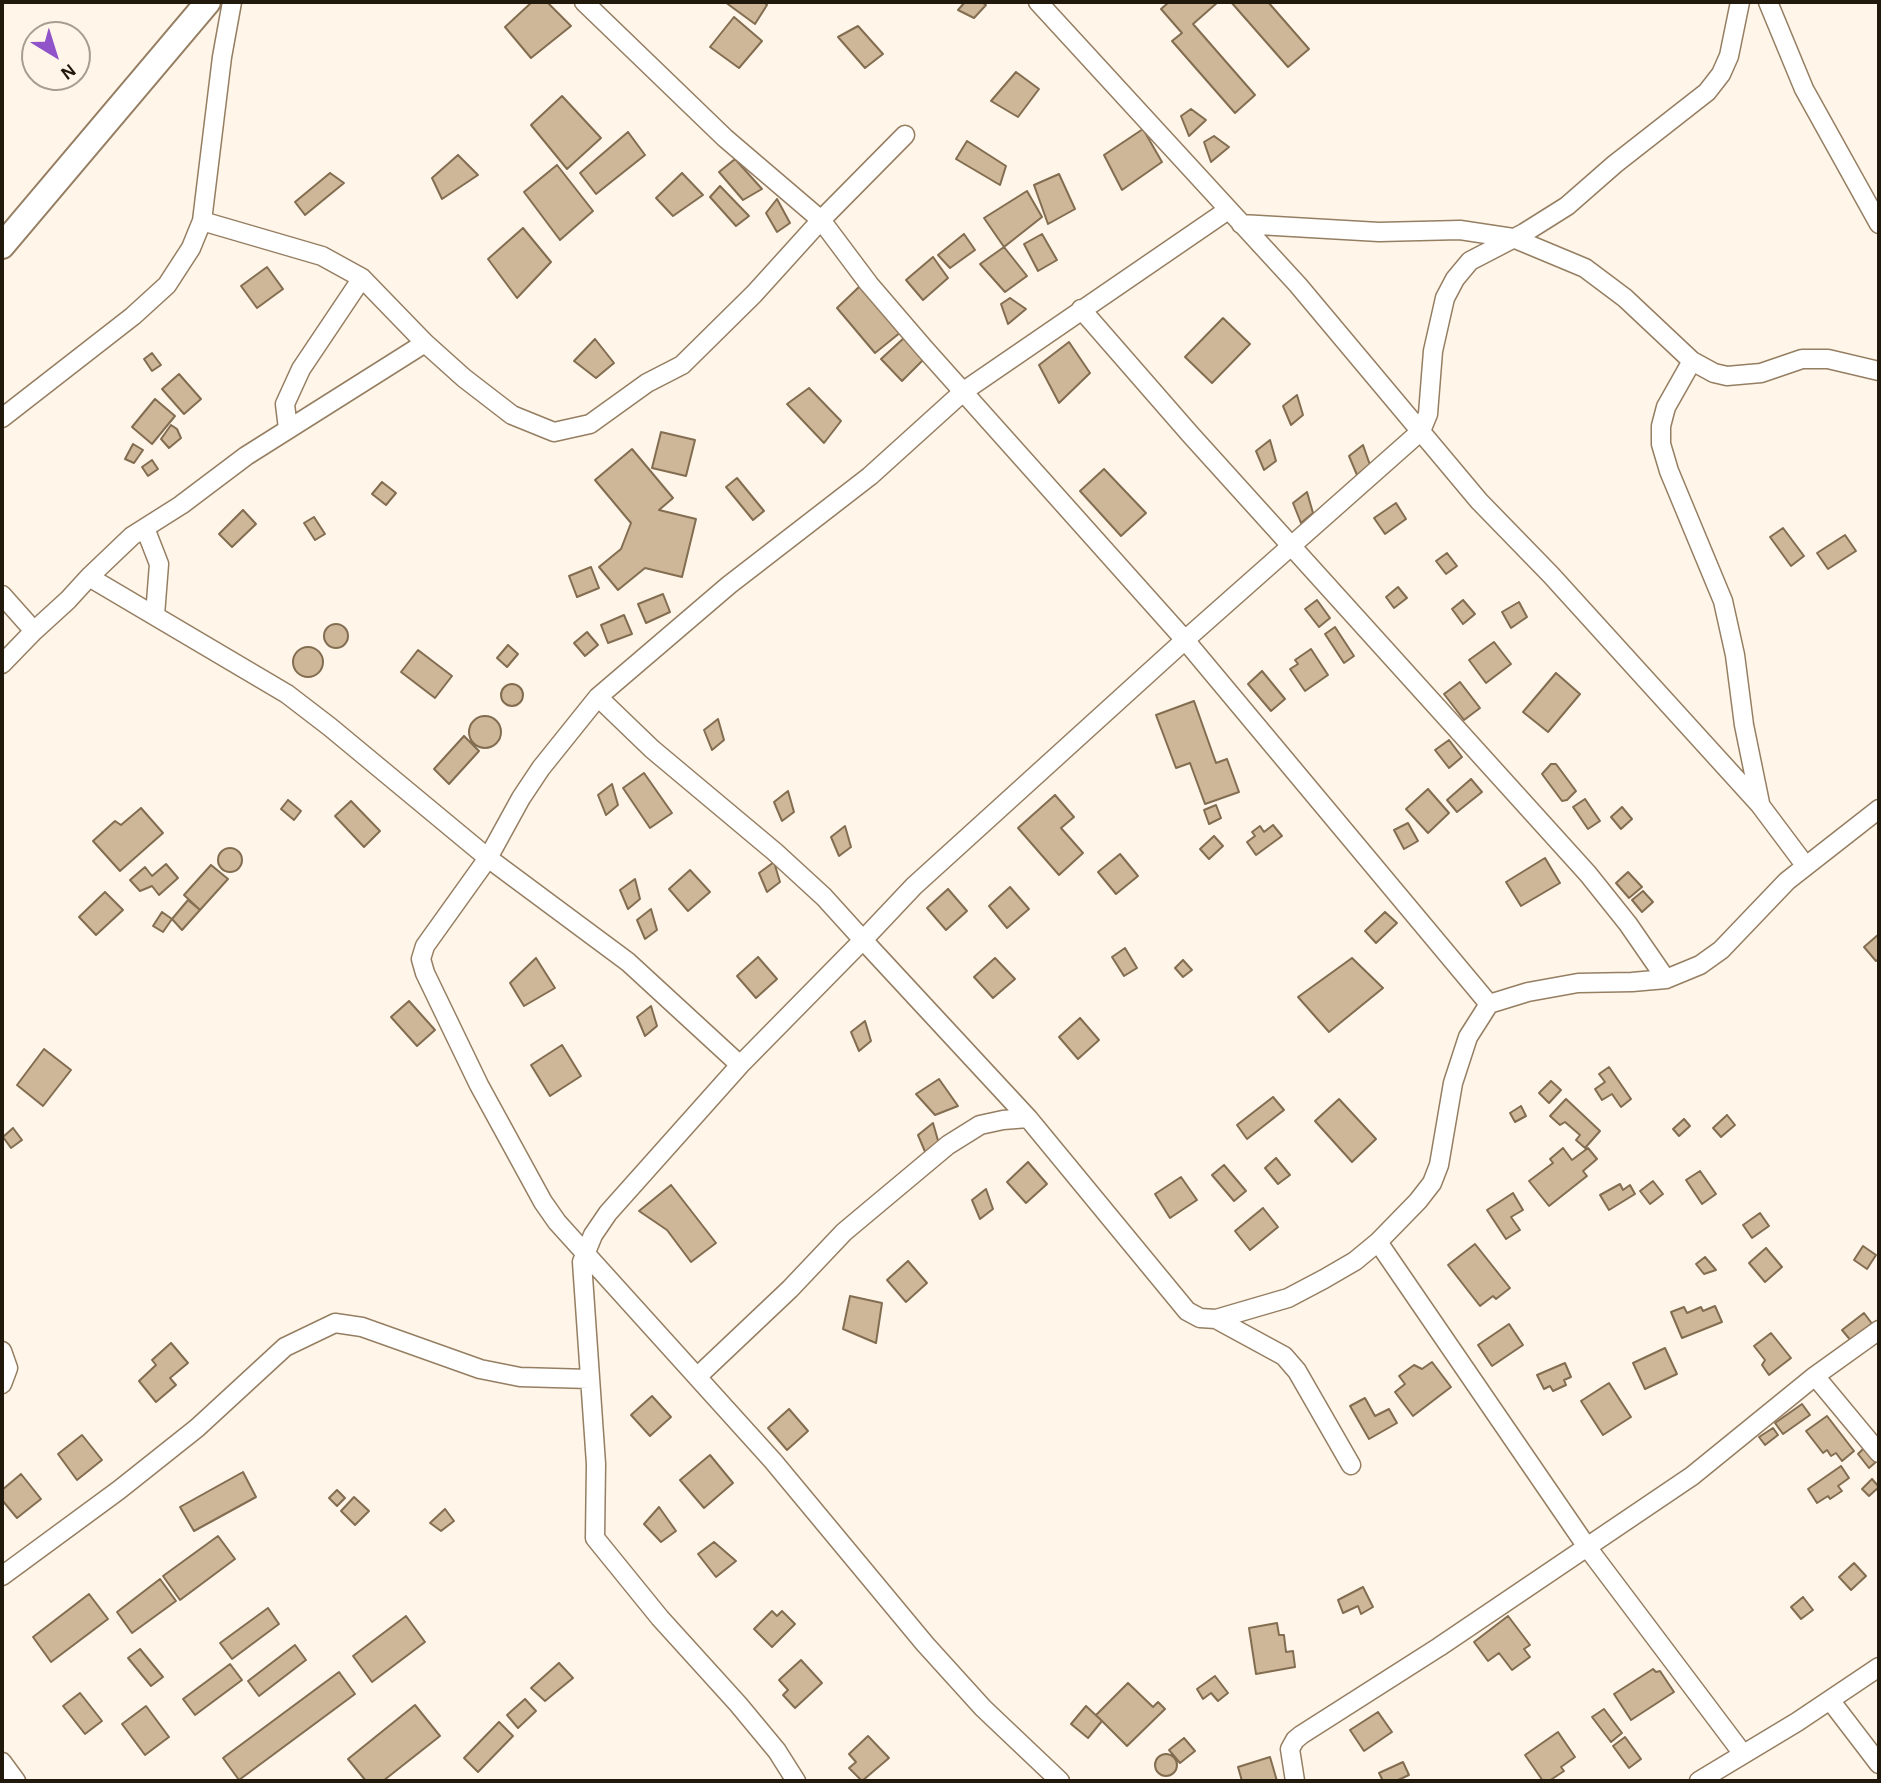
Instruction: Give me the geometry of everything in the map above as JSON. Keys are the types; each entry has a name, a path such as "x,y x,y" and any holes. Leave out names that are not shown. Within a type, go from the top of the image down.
{"main road":[{"path":"2,246 208,2"}],"street":[{"path":"2,418 133,316 167,285 191,248 202,221 222,57 232,2"},
{"path":"584,2 725,138 821,220 869,284 1185,640 1489,1004"},
{"path":"1038,2 1298,285 1479,501 1551,575 1760,805 1805,865"},
{"path":"796,1781 777,1751 660,1618 595,1538 596,1464 582,1272 585,1253 593,1235 608,1213 740,1065 914,886 1421,431 1428,414 1433,351 1445,298 1455,279 1470,261 1567,206 1615,164 1707,92 1721,74 1729,56 1740,2"},
{"path":"1768,2 1804,89 1879,224"},
{"path":"202,221 322,256 362,278 425,343 464,378 512,415 554,432 590,424 647,383 689,360 905,135"},
{"path":"1060,1781 983,1708 925,1644 773,1461 562,1228 543,1202 479,1085 425,973 421,959 425,946 488,858 541,768 598,697 729,585 870,476 964,391 1228,210"},
{"path":"1241,223 1379,232 1460,230 1513,239 1585,268 1625,298 1692,360 1714,373 1727,376 1761,373 1802,359 1828,359 1879,371"},
{"path":"288,429 285,404 301,369 362,278"},
{"path":"1081,309 1181,424 1588,874 1628,924 1666,979"},
{"path":"2,664 118,548 247,456 425,343"},
{"path":"1692,360 1666,407 1661,426 1661,444 1669,471 1723,601 1735,654 1744,725 1760,805"},
{"path":"145,528 159,564 155,615"},
{"path":"89,577 286,694 370,759 488,858 628,962 740,1065"},
{"path":"2,594 34,631"},
{"path":"598,697 652,749 775,852 824,897 1027,1118 1187,1311 1200,1318 1216,1319 1288,1298 1355,1261 1378,1242 1432,1183 1439,1165 1452,1083 1468,1037 1489,1004 1528,992 1578,982 1666,979 1700,965 1721,950 1758,909 1805,865 1879,810"},
{"path":"697,1377 790,1289 844,1232 948,1145 980,1125 1027,1118"},
{"path":"1378,1242 1587,1547 1743,1754"},
{"path":"1216,1319 1284,1356 1297,1371 1351,1465"},
{"path":"2,1576 119,1490 197,1428 285,1347 335,1323 362,1327 480,1369 520,1377 590,1379"},
{"path":"1295,1781 1290,1749 1295,1740 1439,1647 1692,1476 1815,1376 1879,1330"},
{"path":"2,1351 8,1368 2,1384"},
{"path":"1815,1376 1879,1453"},
{"path":"1699,1781 1879,1667"},
{"path":"1830,1700 1879,1764"}],"building":[{"path":"532,2 547,2 571,26 531,58 505,27"},
{"path":"725,2 764,2 767,5 755,24"},
{"path":"965,2 981,2 986,5 974,18 958,10"},
{"path":"1169,2 1218,2 1193,24 1255,95 1235,113 1172,41 1182,33 1161,9"},
{"path":"1231,2 1268,2 1309,49 1288,67"},
{"path":"734,17 762,41 739,68 710,47"},
{"path":"858,26 883,54 865,68 838,37"},
{"path":"1016,72 1039,89 1018,117 991,101"},
{"path":"562,96 601,138 567,169 531,125"},
{"path":"1191,109 1206,120 1189,136 1181,116"},
{"path":"1143,129 1162,162 1122,190 1104,155"},
{"path":"628,132 645,155 596,194 580,173"},
{"path":"1214,136 1229,147 1211,162 1204,142"},
{"path":"967,141 1006,166 1000,185 956,159"},
{"path":"458,155 478,175 442,199 432,178"},
{"path":"735,159 762,189 743,200 719,172"},
{"path":"557,165 593,211 560,240 524,192"},
{"path":"330,173 344,183 305,215 295,202"},
{"path":"682,173 703,195 673,216 656,198"},
{"path":"1059,174 1075,209 1048,224 1034,185"},
{"path":"720,186 749,216 736,226 710,197"},
{"path":"1027,191 1042,217 1004,247 984,218"},
{"path":"777,199 790,223 777,232 766,213"},
{"path":"523,228 551,262 517,298 488,259"},
{"path":"964,234 975,250 950,268 938,255"},
{"path":"1042,234 1057,260 1038,271 1024,244"},
{"path":"1004,247 1027,276 1005,292 980,264"},
{"path":"933,257 948,278 923,300 906,280"},
{"path":"267,267 283,289 257,308 241,286"},
{"path":"860,286 901,332 875,353 837,308"},
{"path":"1010,298 1026,309 1008,324 1001,304"},
{"path":"1223,318 1250,344 1212,383 1185,357"},
{"path":"905,337 923,360 902,381 881,359"},
{"path":"595,339 614,363 596,378 574,361"},
{"path":"1069,342 1090,373 1059,403 1039,365"},
{"path":"152,353 161,365 152,371 144,359"},
{"path":"179,374 201,399 184,414 162,389"},
{"path":"809,388 841,421 824,443 787,404"},
{"path":"1297,395 1303,415 1291,425 1283,406"},
{"path":"155,399 175,416 152,444 132,427"},
{"path":"171,425 177,429 181,438 169,448 161,439"},
{"path":"661,432 695,440 686,476 652,468"},
{"path":"1270,440 1276,461 1264,470 1256,451"},
{"path":"133,444 143,450 134,463 125,459"},
{"path":"1363,445 1370,465 1357,475 1349,456"},
{"path":"632,449 673,498 659,510 696,519 682,577 645,568 618,590 599,567 621,549 631,523 595,480"},
{"path":"152,460 158,469 148,476 142,467"},
{"path":"1104,469 1146,513 1121,536 1080,491"},
{"path":"737,478 764,511 753,520 726,487"},
{"path":"382,482 396,493 386,505 372,494"},
{"path":"1307,492 1313,513 1301,523 1293,503"},
{"path":"1396,503 1406,519 1385,534 1374,518"},
{"path":"243,510 256,524 232,547 219,534"},
{"path":"314,517 325,534 315,540 304,523"},
{"path":"1783,528 1804,556 1791,566 1770,537"},
{"path":"1845,535 1856,551 1828,569 1817,553"},
{"path":"1447,553 1457,566 1446,574 1436,561"},
{"path":"591,567 599,588 577,597 569,576"},
{"path":"1398,587 1407,598 1394,608 1386,597"},
{"path":"663,594 670,612 646,623 638,604"},
{"path":"1317,600 1330,618 1319,627 1305,609"},
{"path":"1463,600 1475,614 1463,624 1452,609"},
{"path":"1519,602 1527,617 1511,628 1502,612"},
{"path":"624,615 632,634 608,643 601,625"},
{"path":"336,624 347,631 348,636 341,647 336,648 325,641 324,636 331,625"},
{"path":"1335,627 1354,656 1344,663 1325,634"},
{"path":"587,632 598,645 585,656 574,643"},
{"path":"1494,642 1511,664 1486,683 1469,660"},
{"path":"508,645 518,654 507,667 497,658"},
{"path":"308,647 314,648 322,656 322,668 314,676 308,677 302,676 294,668 293,662 294,656 302,648"},
{"path":"1311,649 1328,675 1305,691 1290,669 1298,664 1295,660"},
{"path":"418,650 452,676 435,698 401,672"},
{"path":"1262,671 1285,699 1271,711 1248,684"},
{"path":"1556,673 1580,694 1548,732 1523,712"},
{"path":"1460,682 1480,708 1464,720 1444,694"},
{"path":"512,684 520,687 523,695 520,703 512,706 504,703 501,695 504,687"},
{"path":"1194,701 1216,763 1227,759 1239,792 1205,804 1190,763 1176,768 1156,715"},
{"path":"485,716 496,721 501,732 496,743 485,748 474,743 469,732 474,721"},
{"path":"718,719 724,740 712,750 704,730"},
{"path":"464,736 479,751 449,784 434,769"},
{"path":"1449,740 1462,757 1449,768 1435,750"},
{"path":"1551,764 1556,764 1576,791 1567,800 1562,801 1542,774"},
{"path":"644,773 672,813 650,828 623,788"},
{"path":"1471,779 1482,792 1457,812 1447,800"},
{"path":"612,784 618,805 606,815 598,795"},
{"path":"1428,789 1449,813 1428,833 1406,809"},
{"path":"788,791 794,812 782,821 774,802"},
{"path":"1055,795 1074,817 1061,828 1083,853 1059,875 1018,828"},
{"path":"1585,799 1600,821 1588,829 1573,807"},
{"path":"288,800 301,811 294,820 281,809"},
{"path":"351,801 380,831 364,847 335,816"},
{"path":"1216,805 1221,818 1209,824 1204,810"},
{"path":"1622,807 1632,819 1621,829 1611,817"},
{"path":"141,808 163,833 120,871 93,841 115,821 121,825"},
{"path":"1408,823 1418,841 1404,849 1394,830"},
{"path":"1273,825 1282,836 1256,855 1247,842 1255,836 1252,832 1260,826 1264,832"},
{"path":"845,826 851,847 839,856 831,837"},
{"path":"1214,836 1223,846 1209,859 1200,849"},
{"path":"230,848 239,851 242,860 239,869 230,872 221,869 218,860 221,851"},
{"path":"1120,854 1138,876 1116,894 1098,872"},
{"path":"1545,858 1560,883 1521,906 1506,882"},
{"path":"774,862 780,882 767,892 759,873"},
{"path":"166,864 178,878 159,895 152,886 140,891 130,880 145,867 152,876"},
{"path":"211,865 228,879 200,910 184,895"},
{"path":"690,870 710,892 688,911 669,889"},
{"path":"1628,872 1642,887 1629,898 1616,883"},
{"path":"635,879 640,899 628,909 620,890"},
{"path":"1010,887 1029,909 1007,928 989,906"},
{"path":"948,889 967,911 946,930 927,908"},
{"path":"1643,891 1653,902 1642,912 1632,900"},
{"path":"105,892 123,910 96,935 79,917"},
{"path":"188,900 200,910 182,930 172,919"},
{"path":"651,909 657,930 645,939 637,920"},
{"path":"162,912 172,919 163,932 153,926"},
{"path":"1385,912 1397,923 1376,943 1365,931"},
{"path":"1879,934 1879,959 1876,961 1864,947"},
{"path":"1125,948 1137,968 1124,976 1112,957"},
{"path":"758,957 777,979 756,998 737,976"},
{"path":"536,958 555,988 524,1006 510,983"},
{"path":"995,958 1015,979 993,998 974,977"},
{"path":"1352,958 1383,988 1329,1032 1298,997"},
{"path":"1183,960 1192,970 1183,977 1175,968"},
{"path":"409,1001 435,1030 417,1046 391,1017"},
{"path":"651,1006 657,1026 645,1036 637,1017"},
{"path":"1080,1018 1099,1040 1078,1059 1059,1037"},
{"path":"865,1021 871,1041 859,1051 851,1032"},
{"path":"562,1045 581,1076 550,1096 531,1065"},
{"path":"44,1049 71,1070 43,1106 17,1085"},
{"path":"1609,1067 1631,1099 1621,1107 1612,1094 1602,1100 1595,1089 1605,1082 1599,1074"},
{"path":"939,1079 958,1106 935,1115 916,1094"},
{"path":"1551,1081 1561,1090 1549,1103 1539,1093"},
{"path":"1273,1097 1284,1110 1247,1139 1237,1125"},
{"path":"1339,1099 1376,1139 1352,1162 1315,1121"},
{"path":"1566,1099 1600,1131 1585,1148 1576,1140 1580,1135 1565,1122 1560,1125 1550,1116"},
{"path":"1521,1106 1526,1116 1515,1122 1510,1113"},
{"path":"1727,1115 1735,1125 1721,1137 1713,1128"},
{"path":"1684,1119 1690,1126 1679,1136 1673,1129"},
{"path":"933,1123 939,1144 926,1154 918,1135"},
{"path":"13,1128 22,1140 11,1148 3,1137"},
{"path":"1563,1148 1572,1160 1588,1148 1597,1159 1583,1171 1587,1176 1549,1206 1529,1181 1553,1163 1550,1159"},
{"path":"1276,1158 1290,1175 1278,1184 1265,1168"},
{"path":"1028,1162 1047,1184 1026,1203 1007,1182"},
{"path":"1224,1165 1246,1191 1234,1201 1212,1175"},
{"path":"1700,1171 1716,1194 1702,1204 1686,1180"},
{"path":"1181,1177 1197,1200 1170,1218 1155,1194"},
{"path":"1653,1181 1663,1194 1650,1204 1640,1191"},
{"path":"1620,1184 1623,1190 1630,1185 1635,1194 1609,1210 1600,1195"},
{"path":"671,1185 716,1243 691,1262 667,1230 639,1211"},
{"path":"986,1189 993,1209 980,1219 972,1200"},
{"path":"1513,1193 1523,1210 1511,1217 1520,1230 1506,1239 1487,1210"},
{"path":"1263,1208 1278,1227 1250,1250 1235,1231"},
{"path":"1760,1213 1769,1226 1752,1238 1743,1225"},
{"path":"1475,1244 1510,1288 1496,1299 1493,1296 1480,1306 1448,1265"},
{"path":"1863,1246 1876,1255 1867,1269 1854,1260"},
{"path":"1766,1248 1782,1267 1765,1282 1749,1263"},
{"path":"1705,1257 1716,1270 1704,1274 1696,1264"},
{"path":"908,1261 927,1283 906,1302 887,1280"},
{"path":"850,1296 882,1303 876,1343 843,1329"},
{"path":"1715,1306 1722,1322 1682,1338 1671,1312 1684,1307 1687,1313 1701,1307 1703,1311"},
{"path":"1864,1313 1873,1325 1852,1342 1842,1330"},
{"path":"1509,1324 1523,1345 1492,1366 1478,1345"},
{"path":"1771,1333 1791,1358 1769,1375 1762,1365 1765,1360 1754,1346"},
{"path":"171,1343 188,1363 170,1378 176,1385 156,1402 139,1381 156,1365 152,1360"},
{"path":"1665,1348 1677,1374 1645,1389 1633,1363"},
{"path":"1432,1362 1451,1387 1413,1416 1395,1392 1405,1384 1399,1376 1414,1365 1422,1369"},
{"path":"1565,1363 1571,1377 1564,1380 1566,1385 1553,1391 1550,1386 1544,1389 1537,1375"},
{"path":"1609,1383 1631,1417 1603,1435 1581,1401"},
{"path":"652,1396 671,1417 650,1436 631,1415"},
{"path":"1365,1398 1375,1416 1389,1409 1397,1423 1369,1439 1350,1406"},
{"path":"1802,1404 1810,1415 1783,1434 1775,1423"},
{"path":"789,1409 808,1431 787,1450 768,1428"},
{"path":"1827,1416 1854,1451 1842,1461 1836,1453 1831,1456 1827,1450 1823,1453 1806,1431"},
{"path":"1773,1428 1778,1435 1765,1445 1759,1437"},
{"path":"82,1435 102,1460 77,1480 58,1454"},
{"path":"1865,1447 1877,1461 1869,1468 1858,1454"},
{"path":"710,1455 733,1483 704,1508 680,1480"},
{"path":"1841,1466 1849,1478 1838,1486 1842,1491 1817,1503 1808,1489"},
{"path":"243,1472 256,1497 194,1531 180,1507"},
{"path":"21,1474 41,1499 17,1518 2,1500 2,1490"},
{"path":"1872,1479 1879,1487 1869,1496 1862,1489"},
{"path":"337,1490 345,1498 337,1506 329,1498"},
{"path":"354,1497 369,1511 355,1525 341,1511"},
{"path":"659,1507 676,1531 661,1542 644,1524"},
{"path":"445,1509 454,1521 441,1531 430,1523"},
{"path":"218,1536 235,1559 180,1600 163,1576"},
{"path":"714,1542 736,1561 716,1577 698,1554"},
{"path":"1854,1563 1866,1576 1851,1590 1839,1577"},
{"path":"160,1579 176,1601 132,1633 117,1612"},
{"path":"1363,1587 1373,1607 1361,1614 1358,1606 1343,1613 1338,1600"},
{"path":"89,1594 108,1619 51,1662 33,1637"},
{"path":"1803,1597 1813,1610 1801,1619 1791,1607"},
{"path":"268,1608 279,1624 232,1659 220,1643"},
{"path":"772,1611 777,1616 782,1611 795,1624 772,1647 754,1629"},
{"path":"406,1616 425,1642 372,1682 353,1656"},
{"path":"1508,1616 1530,1645 1524,1649 1530,1657 1512,1670 1499,1653 1488,1661 1474,1642"},
{"path":"1277,1623 1279,1635 1284,1635 1286,1652 1293,1651 1295,1667 1256,1674 1249,1628"},
{"path":"295,1645 306,1660 259,1696 248,1681"},
{"path":"140,1649 163,1677 151,1686 128,1658"},
{"path":"801,1660 822,1683 795,1708 783,1695 788,1690 779,1680"},
{"path":"559,1663 573,1678 545,1701 531,1688"},
{"path":"230,1664 242,1680 195,1715 183,1699"},
{"path":"1653,1669 1660,1671 1674,1692 1631,1720 1614,1694"},
{"path":"339,1672 355,1694 239,1780 223,1758"},
{"path":"1215,1676 1228,1693 1218,1701 1211,1693 1203,1699 1197,1689"},
{"path":"1128,1683 1153,1707 1158,1702 1165,1709 1127,1746 1096,1715"},
{"path":"80,1693 102,1721 85,1734 63,1706"},
{"path":"525,1699 536,1711 518,1728 507,1715"},
{"path":"415,1705 440,1736 383,1781 366,1781 348,1759"},
{"path":"146,1706 169,1737 145,1755 122,1724"},
{"path":"1086,1706 1102,1721 1088,1738 1071,1724"},
{"path":"1604,1709 1622,1733 1611,1742 1592,1717"},
{"path":"1378,1712 1392,1732 1364,1751 1350,1730"},
{"path":"499,1722 513,1736 478,1772 464,1758"},
{"path":"1558,1732 1575,1757 1561,1767 1564,1771 1549,1781 1543,1781 1525,1755"},
{"path":"868,1736 889,1758 862,1781 849,1768 856,1762 849,1754"},
{"path":"1625,1737 1641,1759 1629,1768 1613,1746"},
{"path":"1184,1738 1195,1751 1180,1763 1169,1750"},
{"path":"1166,1754 1174,1757 1177,1765 1174,1773 1166,1776 1158,1773 1155,1765 1158,1757"},
{"path":"1270,1757 1277,1781 1242,1781 1238,1767"},
{"path":"1403,1762 1409,1775 1396,1781 1383,1781 1379,1773"}]}
